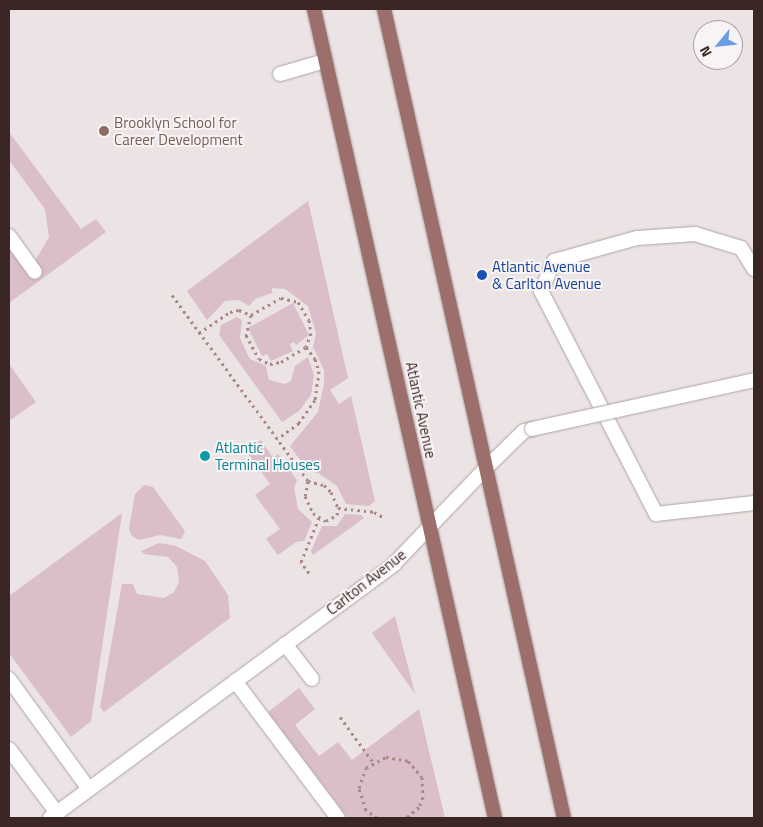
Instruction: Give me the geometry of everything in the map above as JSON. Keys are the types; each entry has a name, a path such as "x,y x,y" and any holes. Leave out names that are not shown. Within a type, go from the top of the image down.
{"main road":[{"name":"Atlantic Avenue","path":"314,9 495,818"},
{"path":"384,9 564,818"}],"street":[{"path":"280,74 325,61"},
{"path":"754,269 741,248 695,234 637,238 554,261 541,291 656,514 754,502"},
{"path":"9,236 35,272"},
{"name":"Carlton Avenue","path":"53,816 394,564 524,431 754,380"},
{"path":"285,644 312,679"},
{"path":"9,679 89,789"},
{"path":"235,681 338,818"},
{"path":"9,749 53,816"}],"path":[{"path":"172,295 308,481 324,485 331,492 338,508 333,519 319,518"},
{"path":"282,298 298,302 309,320 311,333 306,347 281,362 270,364 259,359 246,335 251,315 282,298"},
{"path":"199,333 230,312 239,310 251,315"},
{"path":"277,439 299,423 315,400 319,371 306,347"},
{"path":"308,481 305,496 319,518"},
{"path":"338,508 374,512 383,517"},
{"path":"309,574 301,562 319,518"},
{"path":"340,717 373,762"},
{"path":"377,818 366,810 359,788 361,778 373,762 386,757 397,757 408,761 422,777 423,797 419,807 406,818"}],"shaded area":[{"path":"9,132 81,229 96,219 106,232 9,303 9,226 35,261 49,237 45,209 9,160"},
{"path":"308,201 348,378 330,390 339,404 351,396 375,501 369,506 346,504 337,486 318,473 308,471 290,446 318,412 324,384 324,370 313,347 316,333 308,306 285,289 272,288 272,293 255,299 249,306 239,300 225,301 207,320 187,291"},
{"path":"293,303 309,335 296,345 294,342 290,344 293,351 271,361 267,354 262,356 248,328"},
{"path":"237,317 242,320 240,338 250,359 266,366 269,380 285,384 291,381 295,366 308,357 314,375 311,395 299,411 282,422 219,335 221,325"},
{"path":"9,364 36,402 9,421"},
{"path":"261,440 273,458 278,454 297,480 294,488 298,509 312,522 304,541 296,542 278,555 266,539 280,529 255,495 270,484 246,451"},
{"path":"144,485 153,487 185,531 181,539 160,535 139,540 132,536 129,529 135,494"},
{"path":"122,513 91,721 71,737 9,653 9,596"},
{"path":"345,514 361,515 364,518 313,555 311,551 322,526 337,526"},
{"path":"159,543 176,546 205,561 228,595 230,618 104,712 100,707 122,584 133,584 137,594 164,598 174,592 179,582 177,567 168,557 144,554 141,551"},
{"path":"395,616 415,694 372,633"},
{"path":"299,688 315,709 295,725 319,756 338,742 352,760 419,709 445,818 348,818 268,712"}],"place":[{"name":"Brooklyn School for Career Development","path":"104,131"},
{"name":"Atlantic Avenue & Carlton Avenue","path":"482,275"},
{"name":"Atlantic Terminal Houses","path":"205,456"}]}
